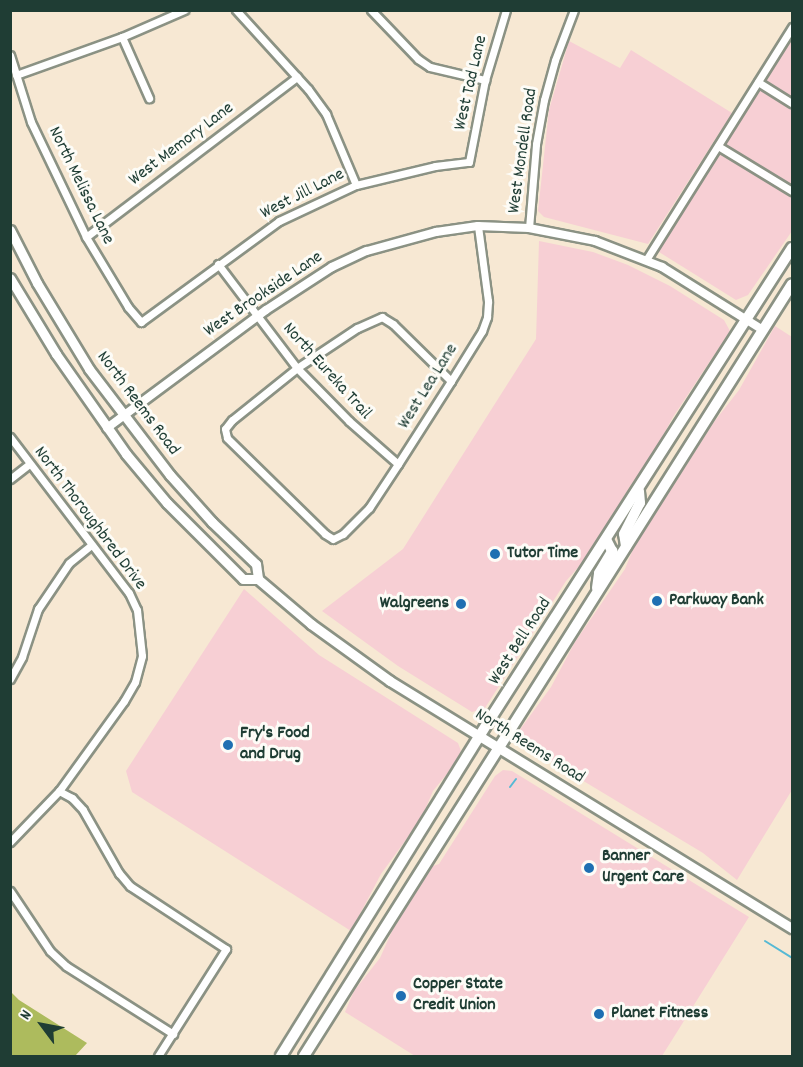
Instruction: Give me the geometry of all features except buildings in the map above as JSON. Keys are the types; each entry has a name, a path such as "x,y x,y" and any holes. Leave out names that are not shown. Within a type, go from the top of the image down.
{"main road":[{"name":"North Reems Road","path":"10,230 42,292 89,369 123,417 194,502 256,564 258,579"},
{"name":"West Bell Road","path":"281,1056 480,736 607,541 792,248"},
{"name":"North Reems Road","path":"10,278 56,354 107,428 167,503 243,579 258,579 372,669 792,928"},
{"name":"West Bell Road","path":"304,1056 792,284"},
{"path":"626,546 624,534 640,503 639,490"},
{"path":"597,592 599,573 612,551 607,541"},
{"path":"361,928 378,939"}],"street":[{"path":"16,75 122,37 184,10"},
{"path":"236,10 297,77 326,114 356,184"},
{"path":"371,10 418,59 430,67 485,80"},
{"name":"West Tad Lane","path":"469,162 485,80 506,10"},
{"name":"West Mondell Road","path":"529,228 536,144 544,100 555,60 574,10"},
{"path":"646,260 792,27"},
{"path":"122,37 149,98"},
{"name":"North Melissa Lane","path":"10,55 31,122 86,237 128,307 141,322"},
{"name":"West Memory Lane","path":"86,237 297,77"},
{"path":"758,82 792,103"},
{"path":"718,146 792,191"},
{"name":"West Jill Lane","path":"141,322 279,221 356,184 435,165 469,162"},
{"name":"West Brookside Lane","path":"107,428 257,316 332,267 367,251 406,238 478,226 529,228 596,241 668,271 763,330"},
{"name":"West Lea Lane","path":"297,368 232,420 225,429 227,438 274,486 333,539 343,534 369,508 482,332 487,317 478,226"},
{"name":"North Eureka Trail","path":"218,264 297,368 349,421 398,464"},
{"path":"297,368 357,328 382,317 393,324 451,381"},
{"name":"North Thoroughbred Drive","path":"10,437 129,593 137,610 142,656 135,682 124,701 59,791"},
{"path":"10,479 29,464"},
{"path":"10,679 22,657 38,609 69,563 91,545"},
{"path":"10,842 59,791 72,798 83,810 119,873 130,886 226,949 158,1056"},
{"path":"10,891 50,951 66,966 173,1034"}],"shaded area":[{"path":"792,33 792,231 748,295 736,300 659,252 658,248"},
{"path":"569,41 620,68 631,50 732,113 648,244 544,217 538,211 549,110"},
{"path":"539,241 593,252 628,265 670,286 724,320 730,331 673,417 650,460 630,486 591,553 566,581 485,708 472,712 398,666 322,611 403,549 536,339"},
{"path":"775,326 792,337 792,790 737,880 703,853 522,744 516,735 551,687 575,642 625,569 633,549 714,422 739,390"},
{"path":"244,589 319,655 458,743 461,751 455,764 433,791 421,819 381,874 351,931 132,792 126,771"},
{"path":"503,770 512,771 749,917 662,1056 415,1056 345,1012 354,991 380,958 392,931 433,866 439,864 495,776"}],"green space":[{"path":"10,991 19,1000 87,1043 75,1056 11,1056"}],"waterway":[{"path":"510,787 516,779"},
{"path":"765,941 792,958"}],"place":[{"name":"Tutor Time","path":"495,554"},
{"name":"Parkway Bank","path":"657,601"},
{"name":"Walgreens","path":"461,604"},
{"name":"Fry's Food and Drug","path":"228,745"},
{"name":"Banner Urgent Care","path":"589,868"},
{"name":"Copper State Credit Union","path":"401,996"},
{"name":"Planet Fitness","path":"599,1014"}]}
